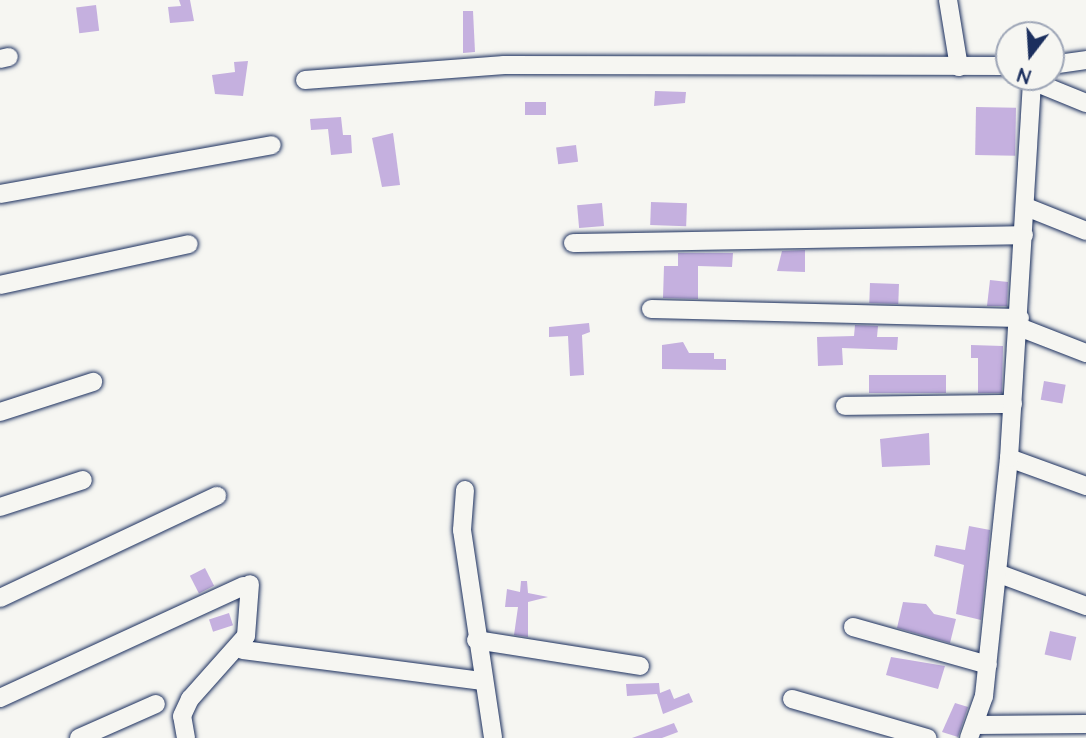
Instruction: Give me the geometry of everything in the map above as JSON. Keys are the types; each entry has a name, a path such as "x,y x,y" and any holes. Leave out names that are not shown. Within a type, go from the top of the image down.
{"street":[{"path":"948,0 959,66"},
{"path":"1065,63 1086,60"},
{"path":"304,79 504,65 995,66"},
{"path":"1031,91 1009,458 988,665 973,732 1086,724"},
{"path":"1059,91 1086,103"},
{"path":"0,194 272,145"},
{"path":"1026,207 1086,231"},
{"path":"573,243 1024,235"},
{"path":"0,285 189,244"},
{"path":"651,309 1019,322 1086,353"},
{"path":"0,412 93,382"},
{"path":"845,406 1013,404"},
{"path":"1009,458 1086,486"},
{"path":"0,507 83,480"},
{"path":"465,490 462,530 476,640 493,738"},
{"path":"0,598 217,496"},
{"path":"997,573 1086,606"},
{"path":"0,698 247,585 246,636 190,699 182,716 186,738"},
{"path":"853,627 988,665"},
{"path":"476,640 640,666"},
{"path":"243,650 483,681"},
{"path":"792,699 927,738"},
{"path":"79,738 156,704"}],"building":[{"path":"179,0 190,0 194,21 170,23 168,7 181,6"},
{"path":"96,5 99,31 79,33 76,7"},
{"path":"463,11 473,11 475,52 463,53"},
{"path":"248,61 243,96 215,94 212,75 235,72 234,62"},
{"path":"655,91 686,92 685,103 654,106"},
{"path":"525,102 546,102 546,115 525,115"},
{"path":"976,107 1016,108 1015,156 975,155"},
{"path":"341,117 343,135 351,135 352,153 331,155 328,129 311,130 310,119"},
{"path":"393,133 400,185 382,187 372,138"},
{"path":"576,145 578,162 558,164 556,147"},
{"path":"651,202 687,203 686,226 650,225"},
{"path":"602,203 604,226 579,228 577,205"},
{"path":"805,250 805,272 777,271 782,251"},
{"path":"678,253 733,253 732,267 698,266 698,299 663,298 664,266 678,266"},
{"path":"990,280 1008,282 1007,306 987,306"},
{"path":"870,283 899,284 898,304 869,303"},
{"path":"589,323 590,332 582,335 584,375 570,376 568,336 549,337 549,327"},
{"path":"855,325 878,326 877,337 898,337 897,350 842,348 843,365 818,366 817,337 854,336"},
{"path":"683,342 689,353 714,353 714,359 726,359 726,370 662,369 662,345"},
{"path":"971,345 1003,346 1002,393 978,393 978,358 971,358"},
{"path":"869,375 946,375 946,393 869,393"},
{"path":"1044,381 1066,385 1062,404 1041,400"},
{"path":"929,433 930,465 882,467 880,439"},
{"path":"969,526 990,530 981,620 956,614 964,565 934,556 936,545 965,550"},
{"path":"205,568 214,586 199,594 190,576"},
{"path":"521,581 527,581 528,593 548,597 528,602 528,637 514,635 518,607 505,607 507,589 520,592"},
{"path":"903,602 926,604 934,614 956,619 950,643 897,628"},
{"path":"229,613 233,625 213,632 209,619"},
{"path":"1050,631 1076,637 1071,660 1045,654"},
{"path":"891,657 945,666 938,689 886,675"},
{"path":"659,683 660,693 670,689 674,699 689,693 693,702 663,714 657,694 627,696 626,684"},
{"path":"955,703 968,707 958,737 942,732"},
{"path":"674,723 678,732 662,738 632,738"}]}
